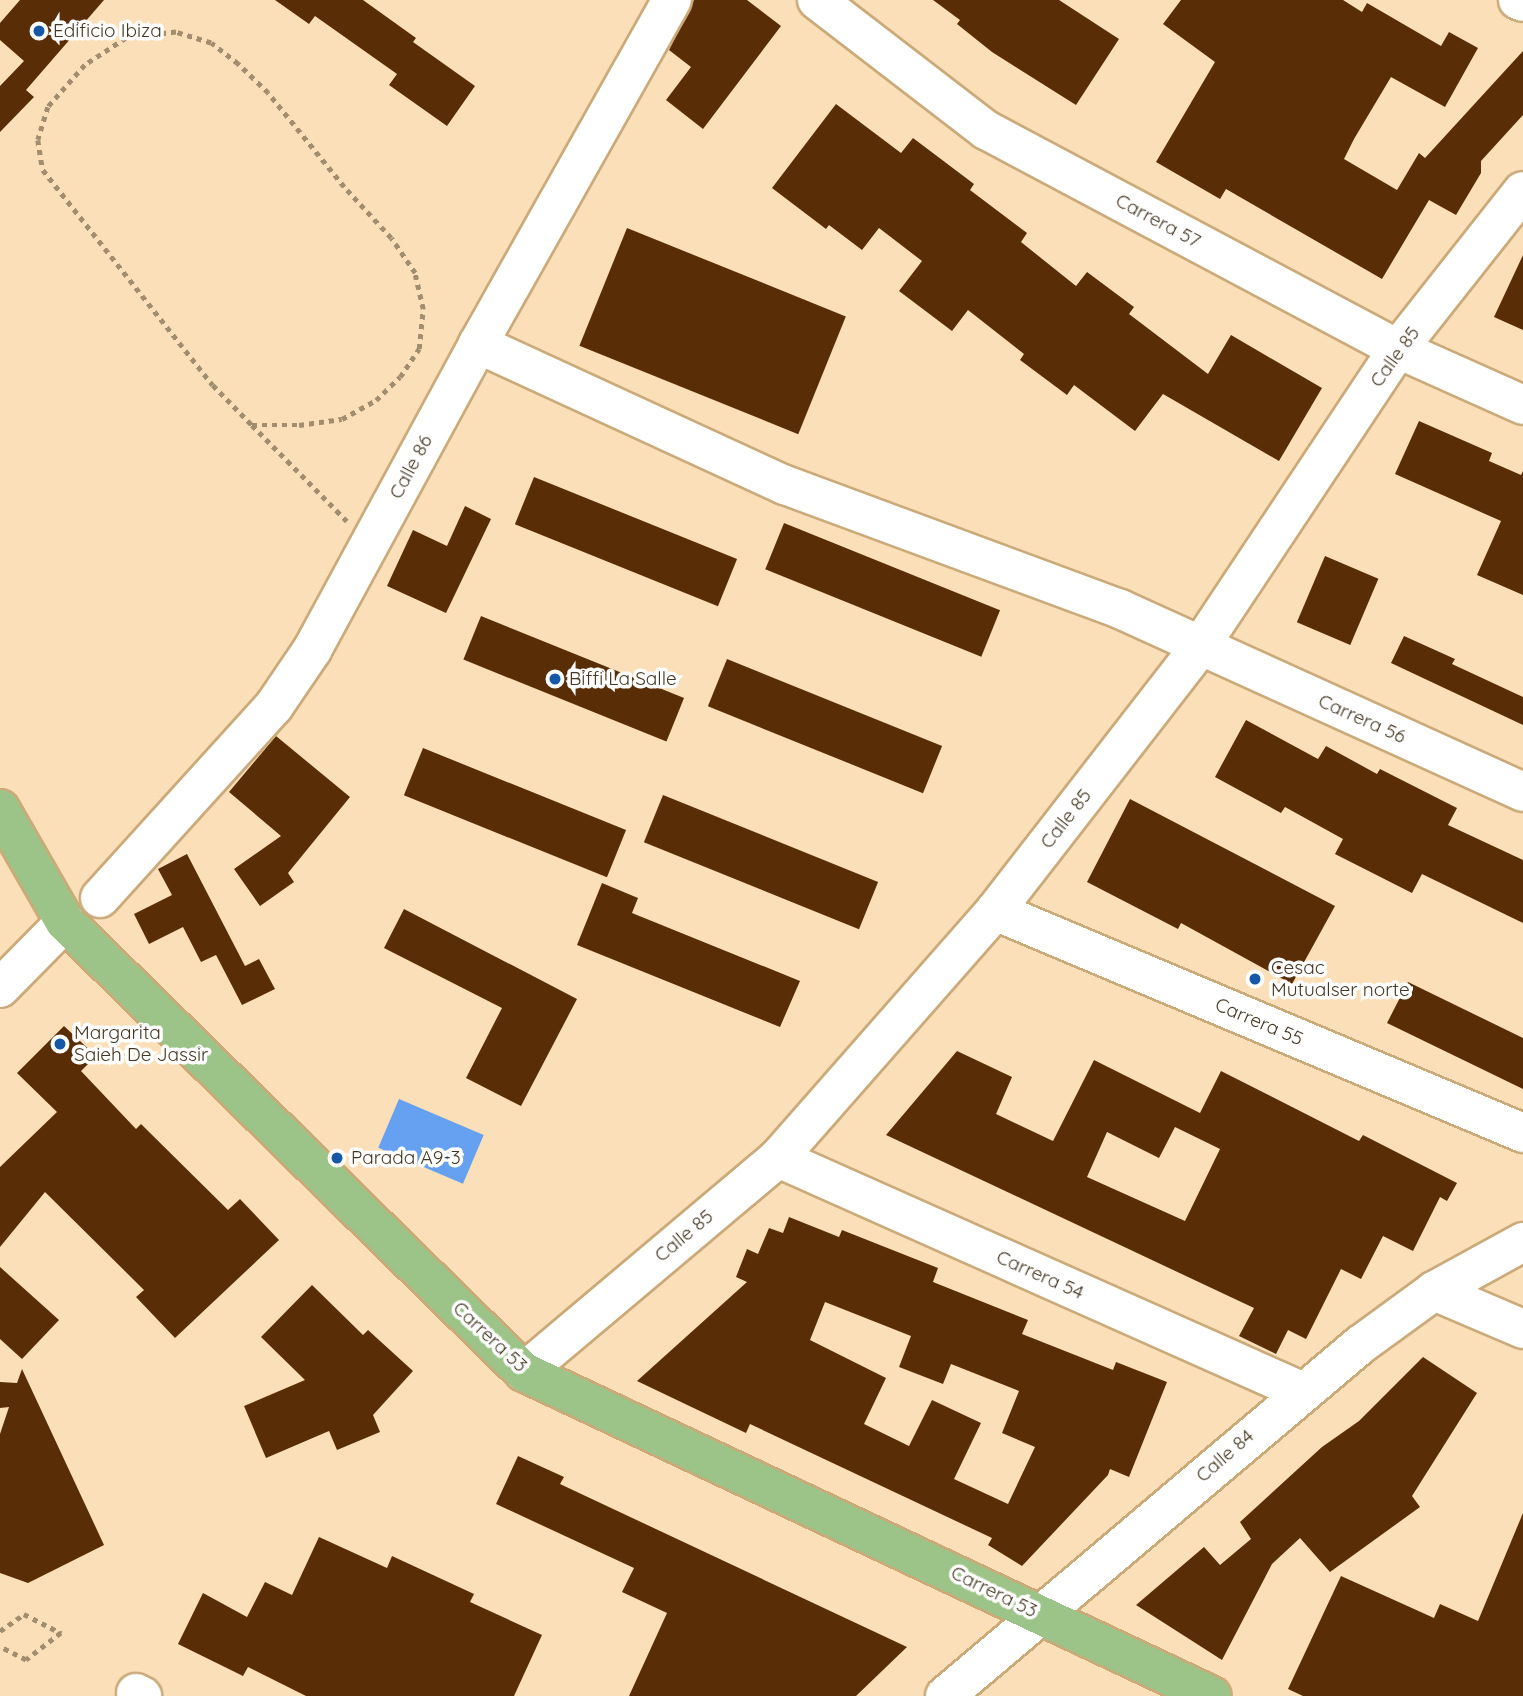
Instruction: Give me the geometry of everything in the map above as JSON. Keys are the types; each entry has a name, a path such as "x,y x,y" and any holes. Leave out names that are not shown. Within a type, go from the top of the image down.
{"main road":[{"name":"Carrera 53","path":"0,809 65,922 524,1372 1212,1696"}],"street":[{"name":"Calle 86","path":"100,898 274,706 312,650 478,344 672,0"},
{"name":"Carrera 57","path":"817,0 986,130 1398,349 1523,405"},
{"name":"Calle 85","path":"524,1372 778,1158 995,911 1201,645 1398,349 1523,191"},
{"name":"Carrera 56","path":"478,344 785,485 1120,609 1523,792"},
{"name":"Carrera 55","path":"995,911 1523,1133"},
{"path":"0,988 65,922"},
{"name":"Carrera 54","path":"778,1158 1301,1391"},
{"name":"Calle 84","path":"944,1696 1301,1391 1434,1291 1523,1242"},
{"path":"1434,1291 1523,1329"}],"path":[{"path":"253,425 299,425 342,419 376,400 400,377 419,349 423,309 415,273 391,238 344,187 268,93 238,64 211,43 176,32 126,38 85,65 48,107 38,140 43,170 214,385 253,425 370,544"},
{"path":"0,1631 24,1614 61,1633 26,1660 0,1647"}],"water":[{"path":"399,1099 484,1135 463,1184 378,1148"}],"building":[{"name":"Edificio Ibiza","path":"20,0 104,0 26,90 34,97 0,132 0,86 24,61 0,40 0,23"},
{"path":"275,0 363,0 416,38 413,42 475,86 447,126 389,85 397,74 315,16 309,24"},
{"path":"694,0 747,0 781,26 703,129 666,100 691,67 669,50"},
{"path":"933,0 1059,0 1119,39 1076,105 992,52 957,24 960,20"},
{"path":"1181,0 1343,0 1362,12 1367,3 1441,46 1449,32 1478,48 1445,107 1391,77 1354,139 1344,159 1397,190 1419,153 1425,158 1523,51 1523,115 1481,161 1481,173 1456,215 1429,200 1382,279 1226,189 1220,199 1156,162 1215,62 1163,24"},
{"path":"836,104 901,153 913,138 974,184 970,190 1027,233 1021,242 1076,286 1087,272 1134,307 1129,314 1208,374 1231,335 1322,388 1279,461 1163,394 1135,431 1074,385 1067,395 1020,360 1024,354 968,310 952,331 899,291 922,261 879,228 862,250 829,225 826,229 772,188"},
{"path":"627,228 846,316 798,434 579,346"},
{"path":"1523,255 1523,330 1494,317"},
{"path":"1419,421 1492,453 1489,461 1521,475 1523,471 1523,595 1477,575 1501,521 1395,474"},
{"path":"534,477 737,559 718,606 515,524"},
{"path":"465,506 491,519 446,613 387,586 413,530 447,546"},
{"path":"784,523 1000,610 981,657 765,569"},
{"path":"1325,556 1378,579 1350,645 1297,622"},
{"path":"481,616 684,698 666,742 463,660"},
{"path":"1404,636 1455,659 1452,664 1523,697 1523,725 1391,663"},
{"path":"727,659 942,746 923,793 708,706"},
{"path":"1246,720 1318,759 1326,746 1377,774 1380,769 1457,808 1448,825 1523,860 1523,923 1422,874 1412,893 1335,854 1343,839 1285,807 1281,813 1215,777"},
{"path":"276,736 350,797 288,873 294,882 260,906 234,869 281,836 229,792"},
{"path":"423,748 626,830 607,877 404,795"},
{"path":"663,795 878,882 859,929 644,842"},
{"path":"1130,799 1335,906 1292,984 1181,923 1178,929 1087,882"},
{"path":"187,854 245,966 259,959 275,989 242,1005 216,955 201,962 183,927 149,944 134,914 172,895 158,869"},
{"path":"602,883 638,898 632,913 800,981 780,1027 577,945"},
{"path":"404,909 577,999 521,1106 466,1078 502,1008 384,948"},
{"path":"1408,982 1523,1038 1523,1089 1387,1023"},
{"path":"64,1026 96,1056 81,1071 136,1129 141,1124 228,1210 240,1199 279,1240 175,1338 136,1297 144,1290 45,1192 0,1247 0,1167 57,1112 17,1073"},
{"path":"957,1051 1012,1077 996,1114 1053,1141 1094,1060 1200,1113 1221,1071 1359,1141 1363,1135 1457,1183 1447,1201 1440,1197 1413,1251 1383,1236 1361,1279 1341,1269 1306,1339 1288,1330 1276,1354 1239,1336 1254,1308 886,1135","holes":["1175,1127 1220,1149 1185,1221 1087,1177 1107,1132 1159,1158"]},
{"path":"789,1217 839,1237 842,1230 938,1268 933,1282 1028,1320 1022,1334 1113,1370 1116,1362 1167,1382 1129,1477 1110,1469 1108,1475 1022,1566 988,1545 992,1538 750,1424 746,1433 637,1381 747,1282 736,1277 747,1249 758,1254 769,1228 783,1233","holes":["825,1302 911,1336 899,1367 943,1384 951,1364 1019,1391 1002,1433 1035,1447 1008,1504 954,1479 981,1423 932,1400 909,1446 864,1424 886,1378 810,1340"]},
{"path":"0,1267 59,1320 22,1359 0,1339"},
{"path":"312,1285 363,1335 368,1330 413,1371 373,1415 380,1432 337,1450 329,1431 266,1458 244,1406 305,1380 261,1337"},
{"path":"1423,1357 1477,1393 1412,1496 1420,1507 1330,1572 1300,1538 1272,1564 1222,1660 1136,1605 1204,1547 1220,1565 1251,1539 1240,1522 1322,1447 1359,1421"},
{"path":"22,1369 104,1545 28,1583 0,1573 0,1434 9,1407 0,1408 0,1382 17,1383"},
{"path":"518,1456 564,1477 560,1484 907,1647 856,1696 629,1696 667,1613 622,1592 634,1568 496,1504"},
{"path":"1523,1513 1523,1696 1303,1696 1288,1689 1341,1576 1434,1618 1440,1604 1478,1621"},
{"path":"319,1537 387,1568 392,1556 474,1594 470,1602 542,1635 514,1696 306,1696 248,1667 243,1676 178,1644 203,1593 247,1617 265,1582 292,1595"}],"place":[{"name":"Edificio Ibiza","path":"39,31"},
{"name":"Biffi La Salle","path":"555,679"},
{"name":"Cesac Mutualser norte","path":"1255,979"},
{"name":"Margarita Saieh De Jassir","path":"60,1044"},
{"name":"Parada A9-3","path":"337,1158"}]}
